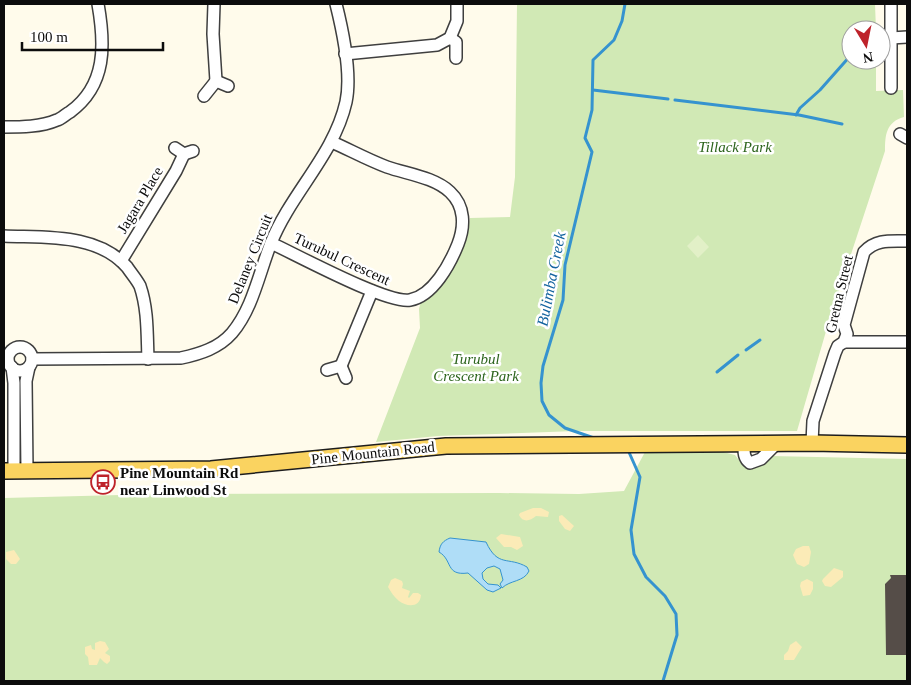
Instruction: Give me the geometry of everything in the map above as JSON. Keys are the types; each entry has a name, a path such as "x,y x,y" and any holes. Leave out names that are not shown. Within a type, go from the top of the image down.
{"main road":[{"name":"Pine Mountain Road","path":"15,471 211,469 422,448 492,445 744,443 907,445"}],"street":[{"path":"4,128 28,127 58,120 80,104 96,80 102,60 103,31 98,4"},
{"path":"204,96 216,81 213,34 214,4"},
{"name":"Delaney Circuit","path":"30,363 181,358 199,354 220,344 230,334 241,321 254,293 271,243 286,212 332,142 341,121 346,100 348,78 336,4"},
{"path":"345,54 437,45 450,38 457,21 457,4"},
{"path":"891,4 891,20"},
{"path":"450,38 456,42 456,58"},
{"path":"891,38 907,38"},
{"path":"891,70 891,88"},
{"path":"216,81 228,86"},
{"name":"Turubul Crescent","path":"271,243 372,291 400,300 411,300 425,294 436,283 457,246 462,231 463,218 459,203 450,192 439,184 385,166 332,142"},
{"name":"Jagara Place","path":"121,261 176,171 184,151"},
{"path":"4,236 53,238 85,243 96,246 121,261 139,285 145,307 148,359"},
{"name":"Gretna Street","path":"812,443 813,421 838,346 844,342 847,334 844,325 864,252 879,241 907,241"},
{"path":"346,378 341,366 372,291"},
{"path":"844,342 907,342"},
{"path":"20,347 28,351 30,363 15,471 14,382 8,361 12,351 20,347"},
{"path":"8,361 20,371 30,363"},
{"path":"327,370 341,366"}],"green space":[{"name":"Tillack Park","path":"517,4 875,4 876,20 841,20 841,70 876,70 876,91 903,90 904,117 893,122 888,130 885,140 885,151 829,321 797,431 576,431 438,436 376,442 420,328 419,309 421,301 439,288 467,239 470,218 510,217 515,177"},
{"path":"698,235 709,247 698,258 687,246"},
{"path":"719,451 735,455 743,465 750,469 758,467 772,456 907,459 907,681 4,681 4,498 159,494 579,494 624,491 645,452"}],"sand":[{"path":"533,508 541,508 549,512 548,517 536,516 527,520 522,519 519,515"},
{"path":"562,515 574,526 570,531 565,529 559,521 559,516"},
{"path":"501,534 520,537 523,546 517,550 511,547 504,547 496,538"},
{"path":"809,546 811,552 809,564 804,567 797,564 793,555 796,549"},
{"path":"14,550 20,559 16,564 11,564 6,559 6,552"},
{"path":"834,568 843,571 843,577 831,587 825,586 822,581 823,579"},
{"path":"395,578 402,581 402,588 410,591 409,598 413,593 421,595 416,604 402,603 396,598 388,587 391,580"},
{"path":"807,579 813,582 813,589 810,595 803,596 800,586 801,582"},
{"path":"796,641 802,647 794,660 784,660 784,655 790,645"},
{"path":"105,642 109,649 105,653 110,656 110,661 107,664 100,658 97,665 89,665 88,657 85,654 85,647 91,645 92,649 95,650 95,643"}],"water":[{"path":"450,538 486,542 490,550 499,558 527,567 529,571 524,577 502,588 500,584 503,580 500,569 494,566 487,568 482,573 483,579 488,584 498,585 501,588 493,592 487,590 468,573 452,570 446,559 439,552 442,543"}],"building":[{"path":"890,575 907,575 907,655 886,655 885,584 891,578"}],"waterway":[{"name":"Bulimba Creek","path":"594,438 565,428 549,415 542,401 541,383 543,366 563,300 565,265 592,152 585,138 592,110 593,60 614,40 622,21 625,4"},
{"path":"796,115 800,108 820,90 841,66"},
{"path":"593,90 668,99"},
{"path":"675,100 799,115 842,124"},
{"path":"746,350 760,340"},
{"path":"717,372 738,355"},
{"name":"Bulimba Creek","path":"626,449 640,477 631,530 634,554 646,577 665,596 676,614 677,635 663,681"}],"place":[{"name":"Pine Mountain Rd near Linwood St","path":"103,482"}],"park label":[{"name":"Turubul Crescent Park","path":"476,368"}]}
